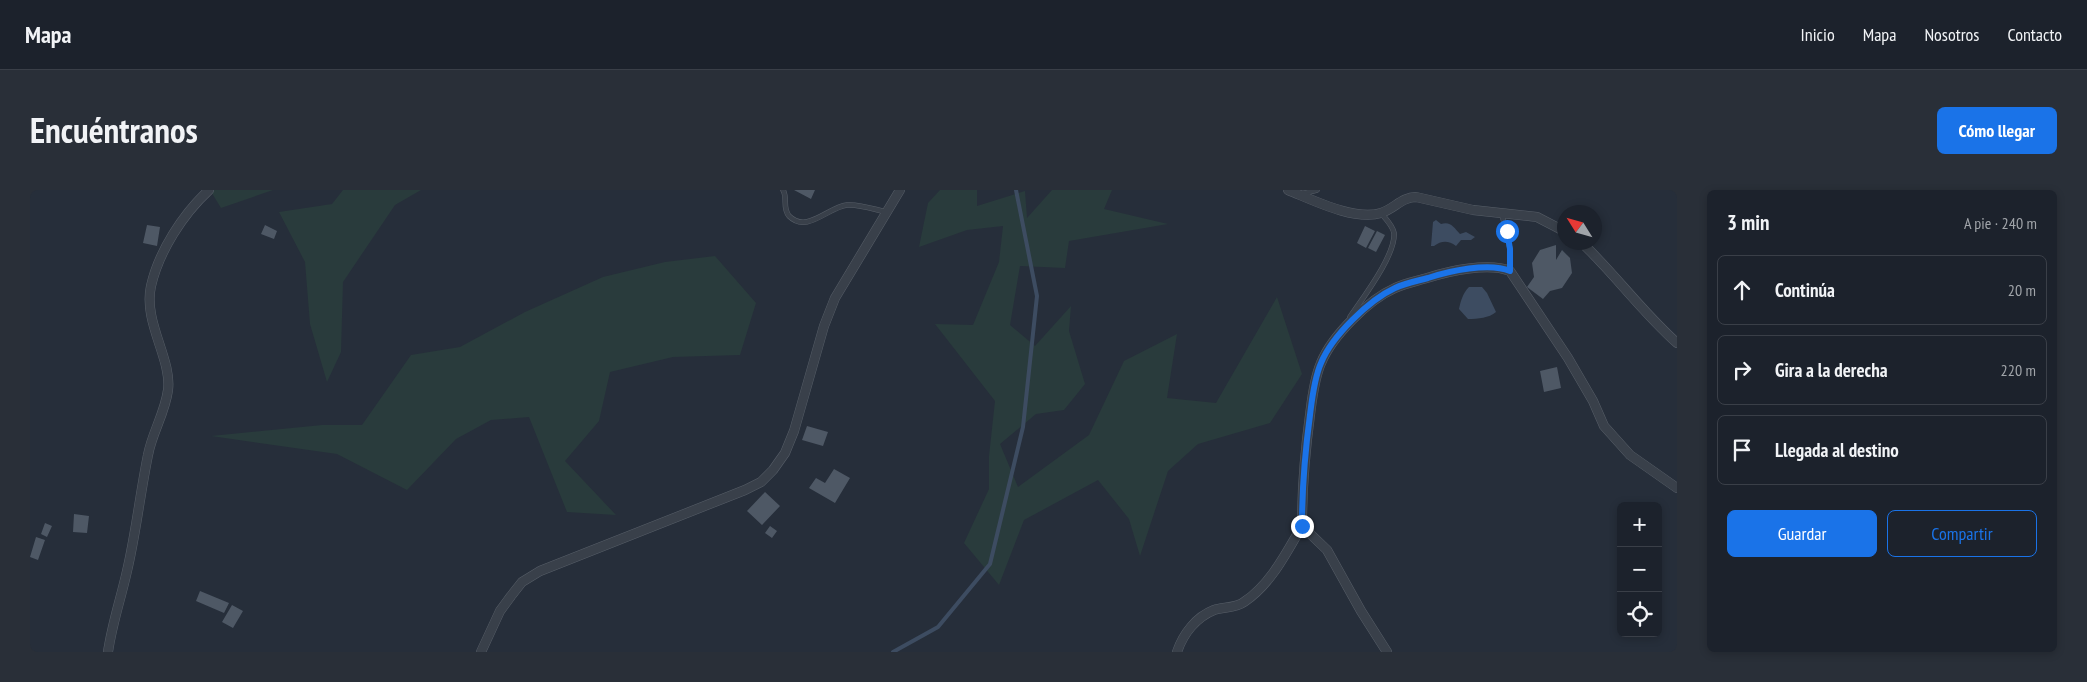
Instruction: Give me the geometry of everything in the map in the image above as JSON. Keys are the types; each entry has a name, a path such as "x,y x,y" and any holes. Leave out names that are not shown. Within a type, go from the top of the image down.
{"street":[{"path":"108,652 139,514 148,455 153,434 166,401 168,387 166,371 150,309 150,289 157,266 172,238 195,205 209,190"},
{"path":"481,652 500,611 522,582 540,571 745,490 761,482 773,470 785,453 794,431 824,326 835,298 900,190"},
{"path":"1288,190 1345,211 1362,214 1381,213 1408,197 1416,197 1502,214 1537,217 1557,227"},
{"path":"1589,250 1641,308 1677,343"},
{"path":"1177,652 1181,639 1198,619 1214,610 1242,603 1265,584 1302,526 1302,486 1312,398 1320,363 1334,341 1355,318 1394,288 1446,272 1494,267 1510,271 1568,358 1593,401 1604,426 1630,455 1677,488"},
{"path":"1302,526 1327,550 1361,611 1387,652"}],"lane":[{"path":"783,190 786,196 785,206 788,214 795,220 805,222 815,220 834,209 846,205 864,206 886,212"},
{"path":"1300,195 1317,190"},
{"path":"1334,341 1384,264 1390,250 1394,234 1392,227 1381,213"},
{"path":"1502,214 1510,249 1510,271"}],"shaded area":[{"path":"210,190 273,190 221,208"},
{"path":"343,190 421,190 395,205 343,282 341,352 327,382 310,324 305,262 279,212 332,204"},
{"path":"940,190 977,190 977,206 1025,191 1027,218 1052,190 1112,190 1104,209 1168,224 1069,241 1065,268 1020,266 1010,325 1035,346 1071,306 1069,331 1085,384 1064,410 1036,414 1000,444 1018,487 1089,435 1124,361 1177,334 1167,398 1216,403 1277,297 1302,374 1270,423 1198,444 1168,471 1140,556 1129,519 1098,480 1024,520 999,585 964,543 989,489 989,456 995,401 935,324 973,325 999,262 1003,226 967,230 919,247 928,203"},
{"path":"715,256 756,303 740,355 673,357 610,372 599,421 565,461 616,515 567,512 529,417 491,420 456,439 407,490 337,454 211,436 322,425 362,425 411,355 460,347 525,312 603,277 665,262"}],"water":[{"path":"1436,220 1441,224 1450,224 1460,234 1466,232 1475,237 1471,240 1461,240 1456,246 1445,242 1431,246 1433,222"},
{"path":"1469,287 1482,287 1496,312 1483,318 1468,319 1459,309 1462,297"}],"building":[{"path":"794,190 815,190 811,199"},
{"path":"147,225 160,227 157,246 143,243"},
{"path":"265,225 277,231 274,239 261,234"},
{"path":"1365,226 1375,231 1366,248 1357,243"},
{"path":"1377,231 1385,235 1376,252 1368,248"},
{"path":"1556,245 1556,260 1562,250 1570,258 1572,273 1562,288 1550,291 1543,299 1527,287 1534,277 1532,263 1540,250"},
{"path":"1557,367 1561,388 1544,392 1540,371"},
{"path":"807,426 828,432 823,446 802,440"},
{"path":"834,469 850,478 835,503 809,488 816,478 825,483"},
{"path":"765,492 780,506 762,525 747,511"},
{"path":"74,514 89,516 87,533 73,532"},
{"path":"45,523 52,526 47,537 41,534"},
{"path":"770,526 777,531 772,538 765,533"},
{"path":"36,537 45,540 38,560 30,557"},
{"path":"200,591 229,603 224,613 196,601"},
{"path":"232,605 243,611 233,628 222,622"}],"waterway":[{"path":"893,652 938,627 990,564 1023,427 1037,296 1016,190"}],"route":[{"path":"1302,526 1302,486 1312,398 1320,363 1334,341 1355,318 1394,288 1446,272 1494,267 1510,271 1510,249 1507,231"}]}
